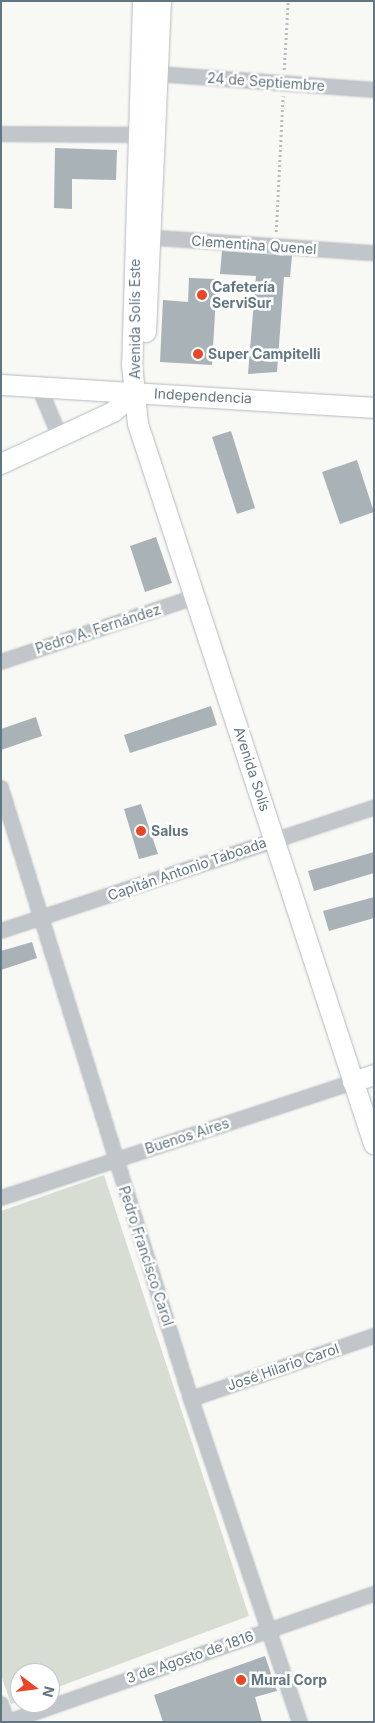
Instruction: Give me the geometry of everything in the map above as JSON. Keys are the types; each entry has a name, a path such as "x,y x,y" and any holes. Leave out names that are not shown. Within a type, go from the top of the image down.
{"main road":[{"name":"Avenida Solís Este","path":"136,393 132,364 143,237 146,135 143,1"},
{"name":"Avenida Solís Este","path":"146,135 158,74 161,1"},
{"name":"Independencia","path":"6,382 136,393 373,405"},
{"path":"1,464 113,412 136,393"},
{"name":"Avenida Solís","path":"136,393 138,424 374,1144"},
{"name":"Buenos Aires","path":"353,1082 374,1075"}],"street":[{"name":"24 de Septiembre","path":"158,74 374,90"},
{"path":"1,134 146,135"},
{"name":"Clementina Quenel","path":"143,237 374,253"},
{"path":"39,386 60,437"},
{"name":"Pedro A. Fernández","path":"1,662 195,597"},
{"name":"Pedro Francisco Carol","path":"1,788 191,1399 300,1722"},
{"name":"Capitán Antonio Taboada","path":"1,931 275,839 374,808"},
{"name":"Buenos Aires","path":"1,1198 353,1082"},
{"name":"José Hilario Carol","path":"191,1399 374,1336"},
{"name":"3 de Agosto de 1816","path":"7,1722 374,1594"},
{"path":"1,1704 7,1722"}],"path":[{"path":"275,246 288,1"}],"shaded area":[{"path":"104,1175 249,1616 60,1686 60,1663 10,1663 10,1701 1,1675 1,1211"}],"building":[{"path":"55,148 117,150 116,180 72,179 72,209 54,208"},
{"path":"222,251 292,256 290,277 284,277 277,372 248,374 256,276 220,274"},
{"path":"189,278 217,279 212,365 160,362 163,300 188,302"},
{"path":"231,431 255,508 237,514 212,437"},
{"path":"357,460 374,512 340,524 322,472"},
{"path":"156,537 172,583 145,592 130,546"},
{"path":"211,706 217,725 130,753 124,735"},
{"path":"36,717 42,736 1,750 1,729"},
{"name":"Salus","path":"141,804 158,854 139,859 124,809"},
{"path":"374,852 374,873 314,891 308,871"},
{"path":"374,897 374,918 329,931 323,911"},
{"path":"32,942 37,958 1,970 1,951"},
{"path":"265,1656 277,1691 255,1697 262,1722 163,1722 154,1695"}],"place":[{"name":"Cafetería ServiSur","path":"202,295"},
{"name":"Super Campitelli","path":"198,354"},
{"name":"Salus","path":"141,831"},
{"name":"Mural Corp","path":"241,1680"}]}
